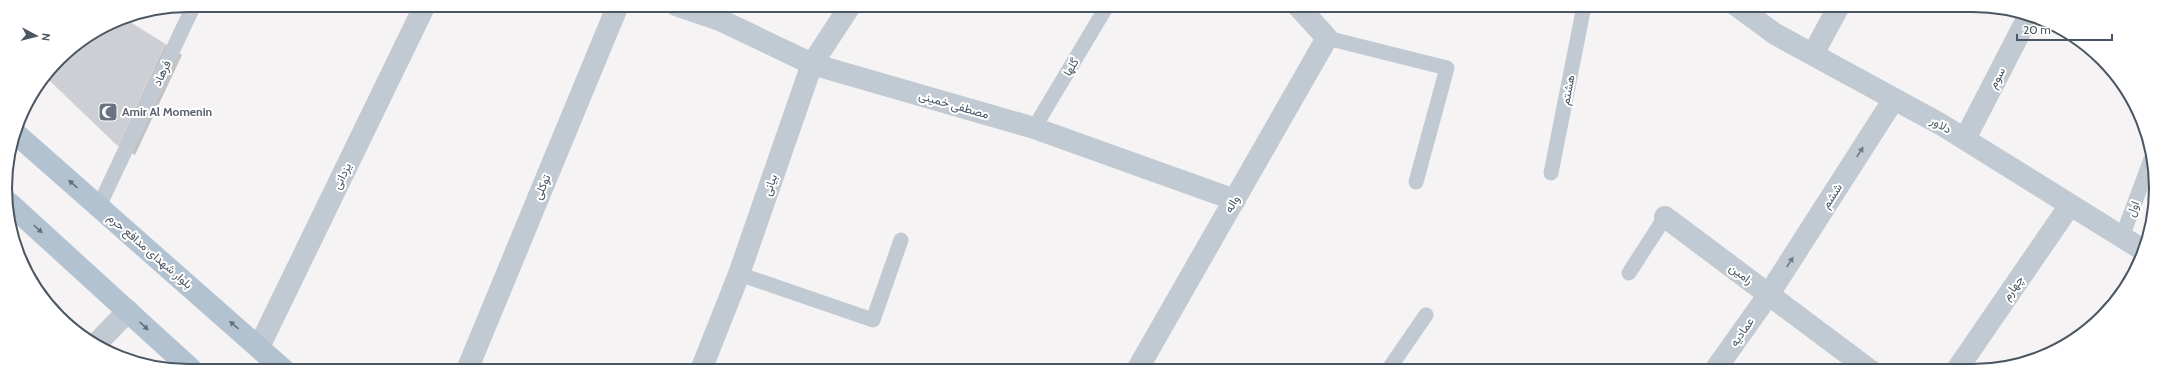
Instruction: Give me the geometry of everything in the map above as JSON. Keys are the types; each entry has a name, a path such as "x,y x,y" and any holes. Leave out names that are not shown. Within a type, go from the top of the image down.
{"main road":[{"name":"بلوار شهدای مدافع حرم","path":"19,137 277,364"},
{"path":"13,207 185,364"}],"street":[{"name":"یزدانی","path":"259,347 422,12"},
{"name":"توکلی","path":"469,364 615,12"},
{"name":"بیانی","path":"703,364 739,274 812,64 846,12"},
{"path":"1303,12 1327,38"},
{"name":"دلاور","path":"1745,12 1775,34 1965,139 2139,248"},
{"path":"1813,54 1836,12"},
{"name":"مصطفی خمینی","path":"723,13 812,64 1034,128 1234,200"},
{"name":"سوم","path":"1965,139 2026,20"},
{"name":"واله","path":"1146,364 1234,200 1327,38"},
{"name":"ششم","path":"1769,294 1894,99"},
{"name":"چهارم","path":"1961,364 2070,205"},
{"name":"رامین","path":"1665,217 1863,364"},
{"name":"عمادیه","path":"1719,364 1769,294"},
{"path":"100,340 128,311"}],"lane":[{"name":"فرهاد","path":"99,206 191,12"},
{"name":"گلها","path":"1034,128 1103,12"},
{"name":"هشتم","path":"1551,174 1583,12"},
{"path":"1327,38 1447,68 1416,182"},
{"name":"اول","path":"2122,237 2148,168"},
{"name":"رامین","path":"1629,273 1665,217"},
{"path":"739,274 872,320 901,240"},
{"path":"1392,364 1426,315"}],"building":[{"name":"Amir Al Momenin","path":"129,22 165,44 118,146 49,80 81,48 110,30"}],"place":[{"name":"Amir Al Momenin","path":"108,112"}]}
